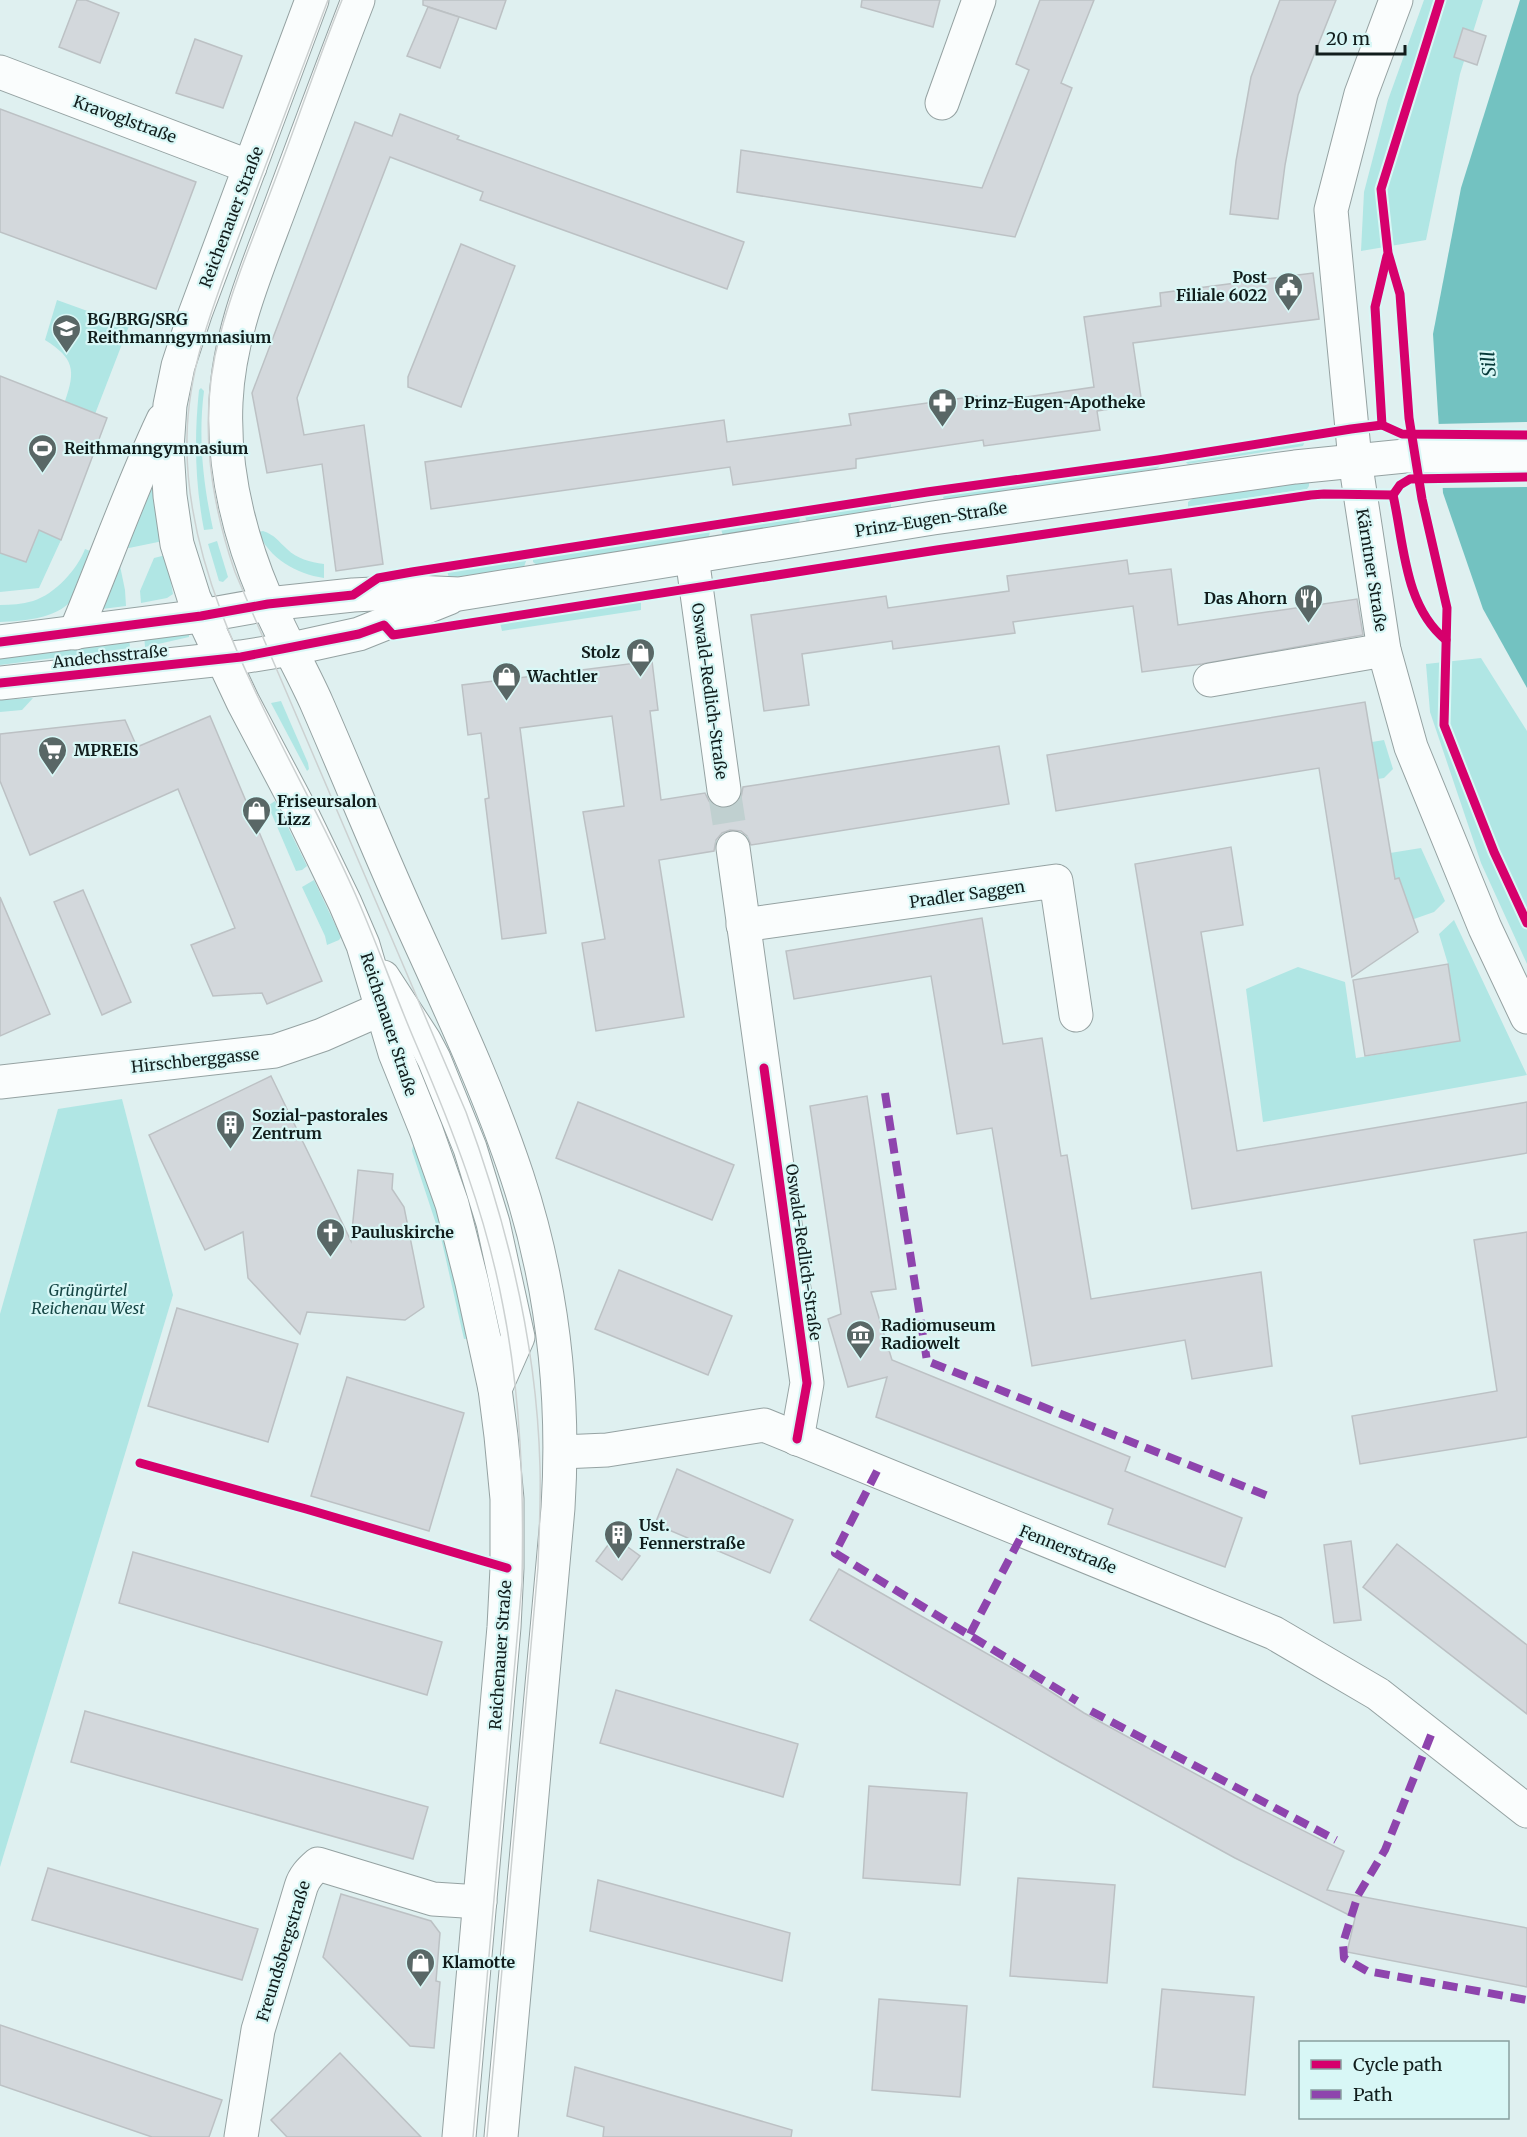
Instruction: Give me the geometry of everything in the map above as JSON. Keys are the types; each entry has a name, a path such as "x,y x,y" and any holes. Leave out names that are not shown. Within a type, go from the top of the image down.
{"street":[{"name":"Reichenauer Straße","path":"312,0 185,342 170,405 167,473 173,523 185,571 201,616 322,854 363,945 394,1053 426,1130 452,1204 495,1389 507,1499 507,1568 504,1627 459,2137"},
{"path":"358,0 251,283 228,370 225,428 230,477 242,530 268,604 317,705 492,1109 518,1178 539,1258 553,1332 561,1452 552,1592 501,2137"},
{"path":"942,103 979,0"},
{"name":"Kärntner Straße","path":"1396,0 1361,94 1331,210 1355,460 1384,650 1411,747 1485,928 1527,1017"},
{"name":"Kravoglstraße","path":"0,72 250,167"},
{"path":"75,633 141,467 170,405"},
{"name":"Prinz-Eugen-Straße","path":"201,616 268,604 374,593 459,594 933,518 1355,460 1405,456 1527,455"},
{"name":"Oswald-Redlich-Straße","path":"692,556 724,790"},
{"name":"Prinz-Eugen-Straße","path":"222,659 291,649 359,634 459,594"},
{"name":"Andechsstraße","path":"0,642 201,616"},
{"path":"1210,680 1384,650"},
{"name":"Andechsstraße","path":"0,683 222,659"},
{"name":"Oswald-Redlich-Straße","path":"733,848 807,1383 797,1439"},
{"name":"Pradler Saggen","path":"743,925 1056,881 1076,1015"},
{"path":"411,922 424,1040"},
{"path":"363,945 424,1040 455,1109 483,1187 507,1280 518,1337 495,1389"},
{"name":"Hirschberggasse","path":"0,1082 275,1051 322,1035 381,1009"},
{"path":"518,1337 557,1372"},
{"name":"Fennerstraße","path":"561,1452 607,1450 764,1425 1274,1633 1378,1694 1527,1811"},
{"name":"Freundsbergstraße","path":"241,2137 258,2030 303,1879 310,1870 318,1864 433,1899 480,1902"}],"green space":[{"path":"1424,0 1483,0 1460,74 1426,240 1361,251 1364,192 1388,100"},
{"path":"57,300 129,326 95,414 65,401 71,381 70,366 62,353 45,340"},
{"path":"201,388 204,391 201,426 202,460 213,529 204,530 196,460 197,408"},
{"path":"1305,441 1303,446 1188,464 1183,460 1183,458"},
{"path":"1159,461 1159,467 1156,469 949,501 944,500 943,497 946,495"},
{"path":"152,476 163,541 129,548 121,546"},
{"path":"1309,482 1307,489 1188,507 1188,502 1195,497"},
{"path":"891,503 889,510 808,523 805,516"},
{"path":"800,517 799,524 723,536 721,529"},
{"path":"39,530 61,540 39,588 0,592 0,553 26,562"},
{"path":"263,531 273,536 299,558 324,564 324,578 303,573 276,557 258,532"},
{"path":"710,531 709,538 537,565 533,562 533,558"},
{"path":"217,541 228,577 223,582 219,581 208,544"},
{"path":"85,549 98,554 80,590 72,600 57,611 39,618 0,622 0,605 29,602 49,593 71,573"},
{"path":"166,555 173,594 167,598 141,603 140,591 154,558"},
{"path":"527,558 524,567 449,578 447,571"},
{"path":"119,561 126,606 102,609"},
{"path":"641,601 641,610 502,631 500,623"},
{"path":"144,634 189,634 189,637 145,647"},
{"path":"129,635 130,648 0,665 0,653"},
{"path":"1481,658 1527,731 1527,964 1481,863 1430,712 1426,664"},
{"path":"33,698 22,710 0,712 0,700"},
{"path":"281,701 308,763 307,771 271,703"},
{"path":"1384,740 1393,769 1384,778 1378,779 1372,742"},
{"path":"275,801 307,866 302,870 296,871 270,810 269,805"},
{"path":"1421,848 1445,901 1434,912 1414,919 1399,879 1395,879 1390,853"},
{"path":"314,880 341,937 327,945 302,887"},
{"path":"1454,920 1527,1075 1263,1122 1246,989 1298,967 1345,982 1356,1058 1460,1041 1448,964 1439,934"},
{"name":"Grüngürtel Reichenau West","path":"122,1099 173,1295 0,1867 0,1314 58,1109"},
{"path":"421,1142 474,1338 464,1339 442,1242 412,1151 413,1146"}],"water":[{"name":"Sill","path":"1520,0 1527,0 1527,688 1483,609 1443,493 1433,334 1461,188"}],"pier":[{"path":"1527,422 1527,487 1440,488 1436,424"}],"building":[{"path":"77,0 86,0 119,13 100,63 59,47"},
{"path":"423,0 506,0 496,29 423,5"},
{"path":"862,0 940,0 933,27 861,7"},
{"path":"1040,0 1094,0 1061,83 1072,88 1015,237 737,192 741,150 982,188 1029,70 1016,64"},
{"path":"1280,0 1336,0 1298,95 1278,219 1230,214 1236,161 1251,77"},
{"path":"428,7 459,17 440,68 407,56"},
{"path":"1463,28 1486,36 1477,65 1454,57"},
{"path":"195,39 242,56 223,108 176,93"},
{"path":"0,109 196,182 156,289 0,232"},
{"path":"400,114 459,136 457,139 744,242 727,289 480,200 483,192 390,157 297,398 304,435 364,425 383,564 336,571 322,464 267,473 252,393 355,122 392,136"},
{"path":"461,244 515,266 461,407 408,387 408,377"},
{"path":"1313,273 1319,319 1133,343 1142,404 1097,411 1100,430 984,446 983,440 856,459 856,468 733,485 730,467 431,509 425,462 724,420 727,442 851,425 849,414 977,396 978,404 1094,387 1084,317 1161,306 1160,293"},
{"name":"Reithmanngymnasium","path":"0,376 107,418 61,540 39,530 26,562 0,553"},
{"path":"1127,560 1129,574 1171,569 1178,625 1357,599 1363,635 1202,664 1142,672 1133,606 1013,622 1015,633 893,649 892,641 802,654 809,705 764,711 751,615 886,596 888,608 1009,591 1007,576"},
{"path":"652,661 658,710 650,711 661,800 705,793 716,807 727,808 736,804 741,798 743,787 999,746 1009,804 751,845 747,836 741,831 730,830 722,833 716,840 714,851 659,860 684,1017 596,1031 582,943 605,939 583,812 624,806 612,716 520,728 546,933 502,939 485,799 489,798 481,733 468,735 462,685"},
{"path":"1365,702 1395,879 1399,878 1418,932 1352,977 1319,768 1056,811 1047,755"},
{"path":"210,716 322,981 267,1004 262,993 213,996 191,945 235,928 178,789 30,855 0,781 0,734 125,720 137,747"},
{"path":"1231,847 1243,925 1201,932 1237,1151 1527,1102 1527,1153 1192,1209 1135,864"},
{"path":"83,890 131,1002 102,1015 54,902"},
{"path":"0,897 50,1014 0,1036"},
{"path":"982,918 1003,1044 1042,1038 1061,1156 1067,1155 1091,1299 1261,1272 1272,1366 1192,1379 1185,1340 1032,1366 992,1128 957,1134 931,976 794,999 786,951"},
{"path":"1448,964 1460,1041 1365,1056 1353,980"},
{"path":"271,1076 351,1241 358,1170 393,1174 392,1189 404,1207 424,1307 405,1320 307,1312 300,1334 248,1278 243,1232 205,1250 149,1135"},
{"path":"867,1096 896,1289 871,1292 892,1360 1130,1457 1125,1471 1242,1518 1225,1567 1108,1524 1113,1509 876,1417 887,1377 848,1387 828,1319 841,1314 810,1106"},
{"path":"578,1102 734,1165 712,1220 556,1158"},
{"path":"1527,1232 1527,1437 1360,1464 1352,1416 1497,1391 1474,1240"},
{"path":"619,1270 732,1316 708,1375 595,1329"},
{"path":"177,1308 298,1344 268,1442 148,1406"},
{"path":"347,1377 464,1413 429,1531 311,1496"},
{"path":"677,1469 793,1520 770,1573 655,1524"},
{"name":"Ust. Fennerstraße","path":"614,1537 640,1556 622,1580 596,1561"},
{"path":"1351,1541 1361,1620 1334,1623 1324,1545"},
{"path":"1397,1544 1527,1645 1527,1714 1363,1587"},
{"path":"133,1552 442,1642 427,1695 119,1603"},
{"path":"839,1569 1028,1677 1084,1713 1258,1808 1344,1851 1327,1890 1527,1928 1527,1987 1347,1952 1355,1918 1235,1858 810,1620"},
{"path":"616,1690 798,1744 783,1797 600,1743"},
{"path":"85,1711 428,1807 413,1859 71,1762"},
{"path":"869,1786 967,1793 960,1885 863,1878"},
{"path":"48,1868 258,1929 242,1980 32,1920"},
{"path":"1018,1878 1115,1885 1107,1983 1010,1976"},
{"path":"598,1880 790,1933 782,1981 590,1931"},
{"path":"341,1894 431,1921 440,1933 436,1981 440,1982 434,2048 410,2046 323,1957"},
{"path":"1162,1989 1254,1997 1245,2095 1153,2087"},
{"path":"879,1999 967,2006 960,2097 872,2090"},
{"path":"0,2025 222,2100 209,2137 152,2137 0,2085"},
{"path":"340,2053 421,2137 287,2137 271,2120"},
{"path":"575,2067 792,2130 791,2137 603,2137 604,2127 567,2116"}],"tunnel":[{"path":"724,790 733,848"}],"tram line":[{"path":"328,0 204,334 192,385 189,411 187,437 190,496 203,555 221,613 245,670 353,889 443,1108 478,1206 496,1272 509,1340 520,1443 522,1582 473,2137"},
{"path":"342,0 246,257 220,335 209,394 210,455 219,514 235,572 466,1112 495,1198 518,1286 526,1331 538,1421 540,1467 538,1567 487,2137"}],"marked path":[{"path":"885,1093 927,1361 1273,1498"},
{"path":"877,1471 835,1553 1077,1701"},
{"path":"970,1634 1024,1531"},
{"path":"1091,1711 1336,1840"},
{"path":"1431,1735 1385,1850 1358,1895 1343,1943 1344,1958 1367,1971 1527,2000"}],"cycle path":[{"path":"1440,0 1381,189 1388,253 1400,294 1409,418 1422,499 1447,608 1444,725 1494,852 1527,923"},
{"path":"1382,425 1375,307 1387,256"},
{"path":"0,642 201,616 268,604 353,595 378,578 412,572 1351,429 1382,425 1402,434 1527,435"},
{"path":"1446,640 1432,626 1414,592 1408,573 1393,495 1400,485 1410,479 1527,477"},
{"path":"0,683 241,657 359,634 384,625 393,635 937,550 1311,495 1393,495"},
{"path":"764,1068 807,1383 797,1439"},
{"path":"140,1463 507,1568"}],"place":[{"name":"Post Filiale 6022","path":"1288,312"},
{"name":"BG/BRG/SRG Reithmanngymnasium","path":"66,354"},
{"name":"Prinz-Eugen-Apotheke","path":"943,428"},
{"name":"Reithmanngymnasium","path":"43,474"},
{"name":"Das Ahorn","path":"1308,624"},
{"name":"Stolz","path":"641,678"},
{"name":"Wachtler","path":"506,702"},
{"name":"MPREIS","path":"53,776"},
{"name":"Friseursalon Lizz","path":"256,836"},
{"name":"Sozial-pastorales Zentrum","path":"231,1150"},
{"name":"Pauluskirche","path":"330,1258"},
{"name":"Radiomuseum Radiowelt","path":"860,1360"},
{"name":"Ust. Fennerstraße","path":"618,1560"},
{"name":"Klamotte","path":"421,1988"}]}
